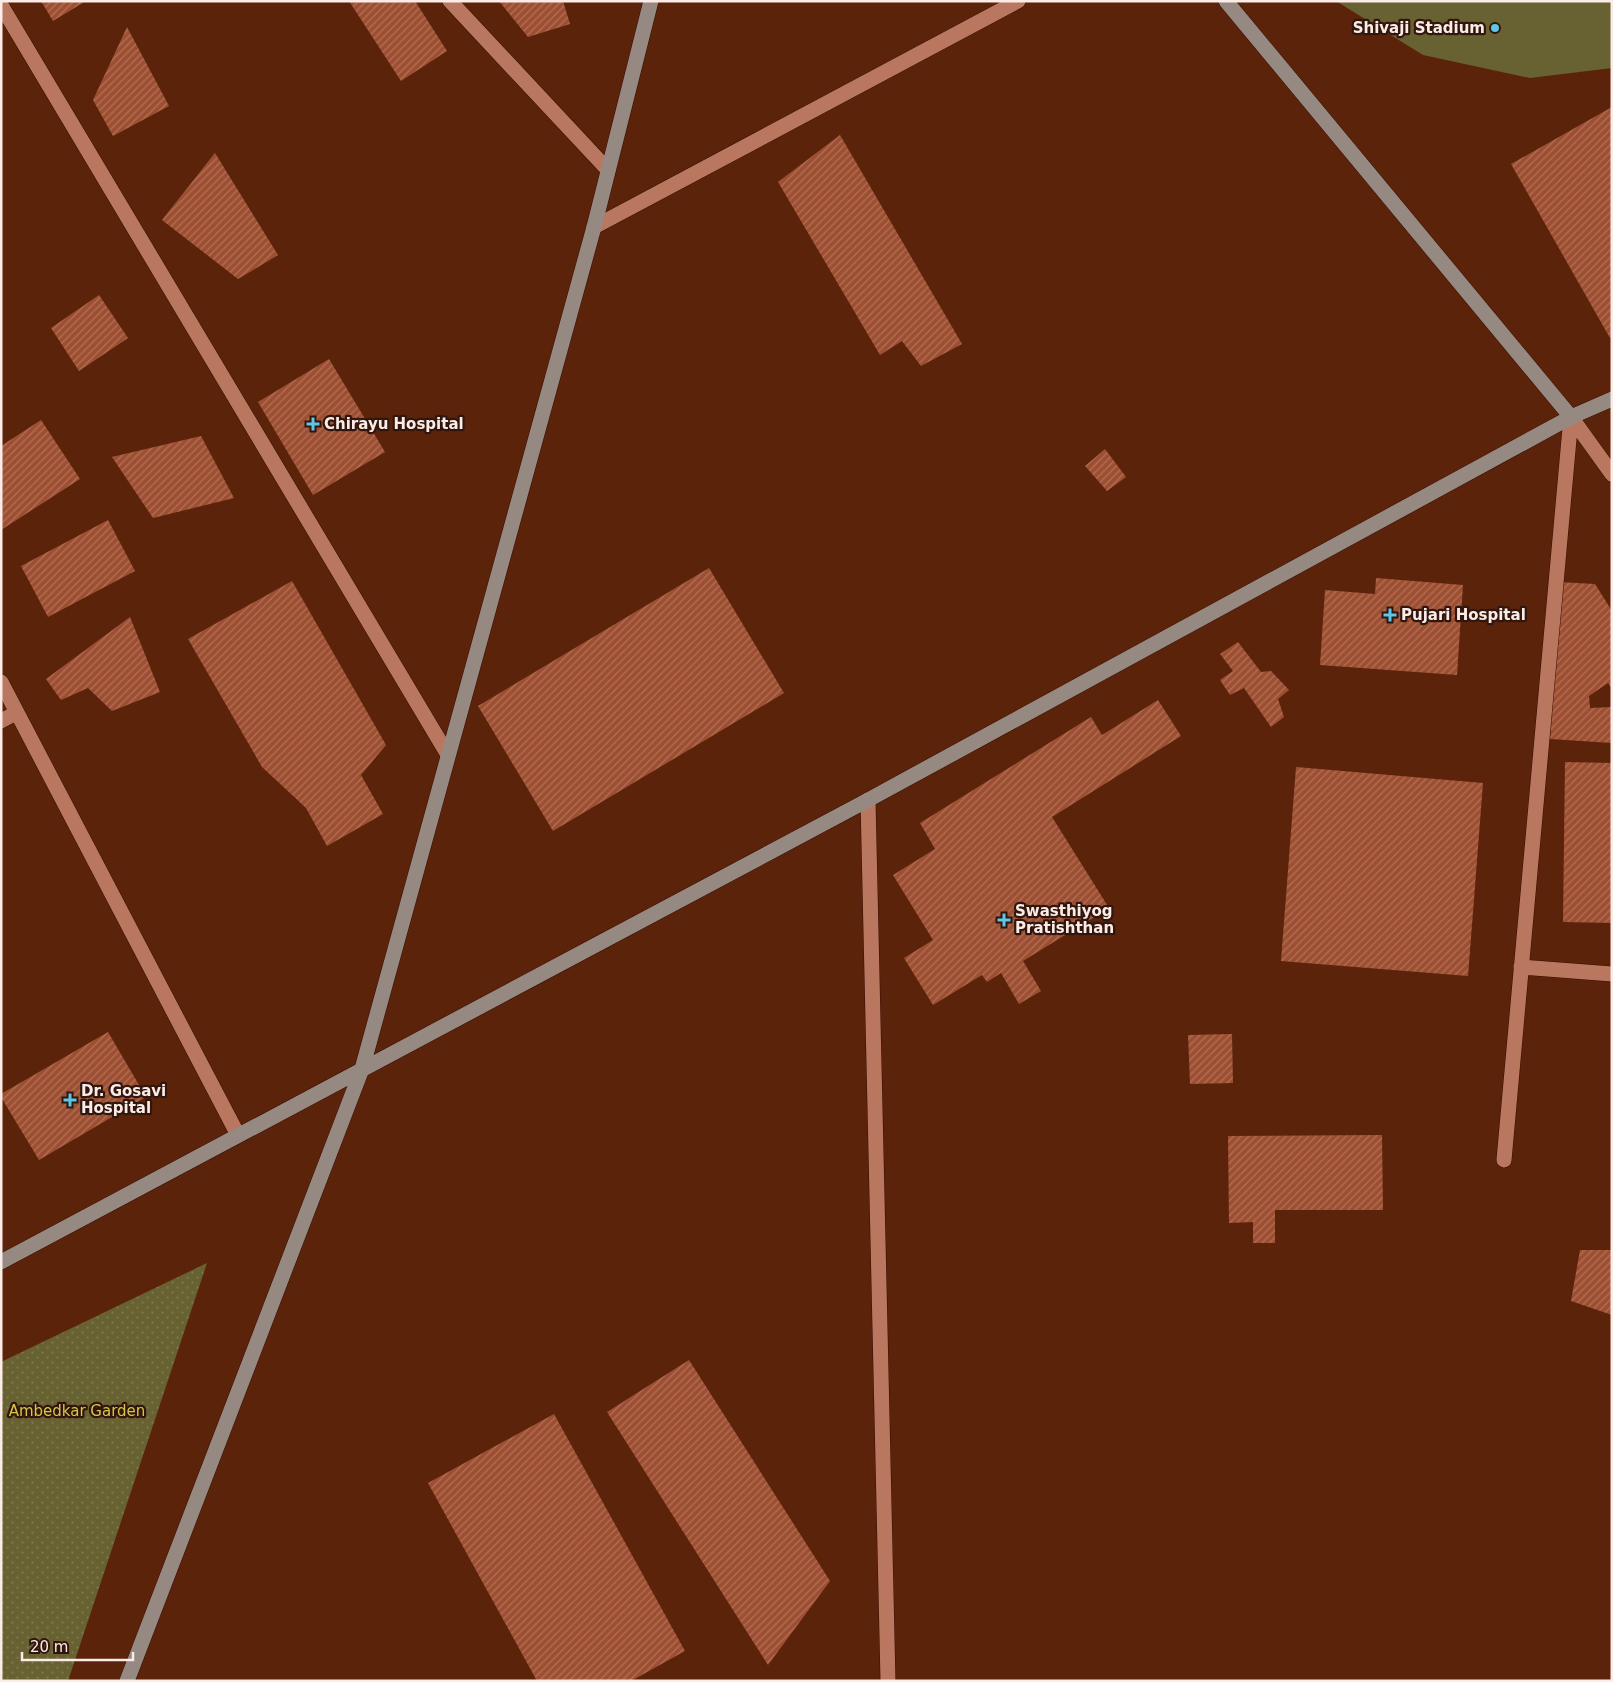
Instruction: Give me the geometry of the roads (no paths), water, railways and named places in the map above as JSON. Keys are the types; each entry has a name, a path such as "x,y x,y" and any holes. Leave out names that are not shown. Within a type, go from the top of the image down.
{"main road":[{"path":"128,1681 362,1069 594,227 650,1"},
{"path":"1226,1 1571,417"},
{"path":"1,1262 868,800 1571,417 1612,399"}],"street":[{"path":"450,1 608,170"},
{"path":"594,227 1018,1"},
{"path":"1,5 448,755"},
{"path":"1571,417 1612,474"},
{"path":"1504,1160 1571,417"},
{"path":"1,682 238,1135"},
{"path":"1,721 16,713"},
{"path":"868,800 888,1681"},
{"path":"1521,967 1612,974"}],"place":[{"name":"Shivaji Stadium","path":"1495,28"},
{"name":"Chirayu Hospital","path":"313,424"},
{"name":"Pujari Hospital","path":"1390,615"},
{"name":"Swasthiyog Pratishthan","path":"1004,920"},
{"name":"Dr. Gosavi Hospital","path":"70,1100"}],"park label":[{"name":"Ambedkar Garden","path":"77,1411"}]}
